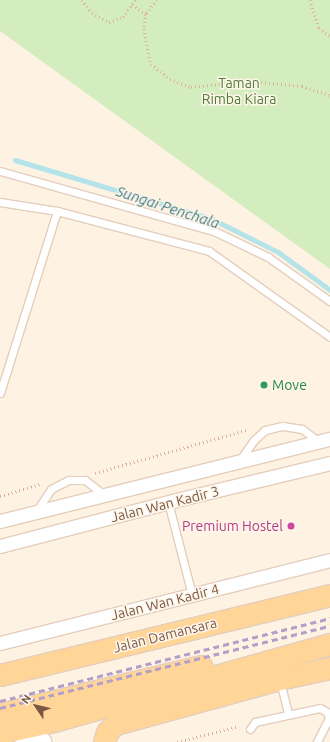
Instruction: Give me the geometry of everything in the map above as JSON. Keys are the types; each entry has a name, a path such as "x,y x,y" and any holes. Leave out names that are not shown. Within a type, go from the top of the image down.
{"main road":[{"name":"Jalan Damansara","path":"4,673 330,595"},
{"path":"54,721 330,643"},
{"path":"2,725 225,660 330,643"},
{"path":"104,742 107,732 115,724 279,679 330,668"},
{"path":"2,725 54,721 135,718"},
{"path":"2,725 42,742"}],"street":[{"name":"Jalan Wan Kadir 3","path":"0,521 324,440"},
{"name":"Jalan Wan Kadir 3","path":"0,546 168,502 330,463"},
{"name":"Jalan Wan Kadir 4","path":"0,643 330,560"}],"lane":[{"path":"0,171 214,231 268,257 330,301"},
{"path":"0,202 57,211 209,251 330,337"},
{"path":"0,393 57,211"},
{"path":"240,461 254,440 265,430 283,426 302,429 324,440"},
{"path":"36,512 51,489 69,480 85,480 104,495"},
{"path":"168,502 192,595"},
{"path":"279,679 288,714"},
{"path":"250,729 255,722 320,708 329,709 329,718 317,742"}],"path":[{"path":"82,0 92,13 108,22 123,17 135,0"},
{"path":"157,0 146,14 144,29 151,64 170,79 191,87 257,82 302,86 330,95"},
{"path":"310,0 319,28 330,36"},
{"path":"132,5 146,14"},
{"path":"93,474 250,429"},
{"path":"0,496 46,482"},
{"path":"177,742 255,722"}],"green space":[{"name":"Taman Rimba Kiara","path":"0,0 330,0 330,269 0,31"}],"waterway":[{"name":"Sungai Penchala","path":"15,160 212,219 278,252 330,290"}],"railway":[{"path":"0,701 330,618"},
{"path":"0,708 330,626"}],"place":[{"name":"Move","path":"264,385"},
{"name":"Premium Hostel","path":"291,526"}]}
